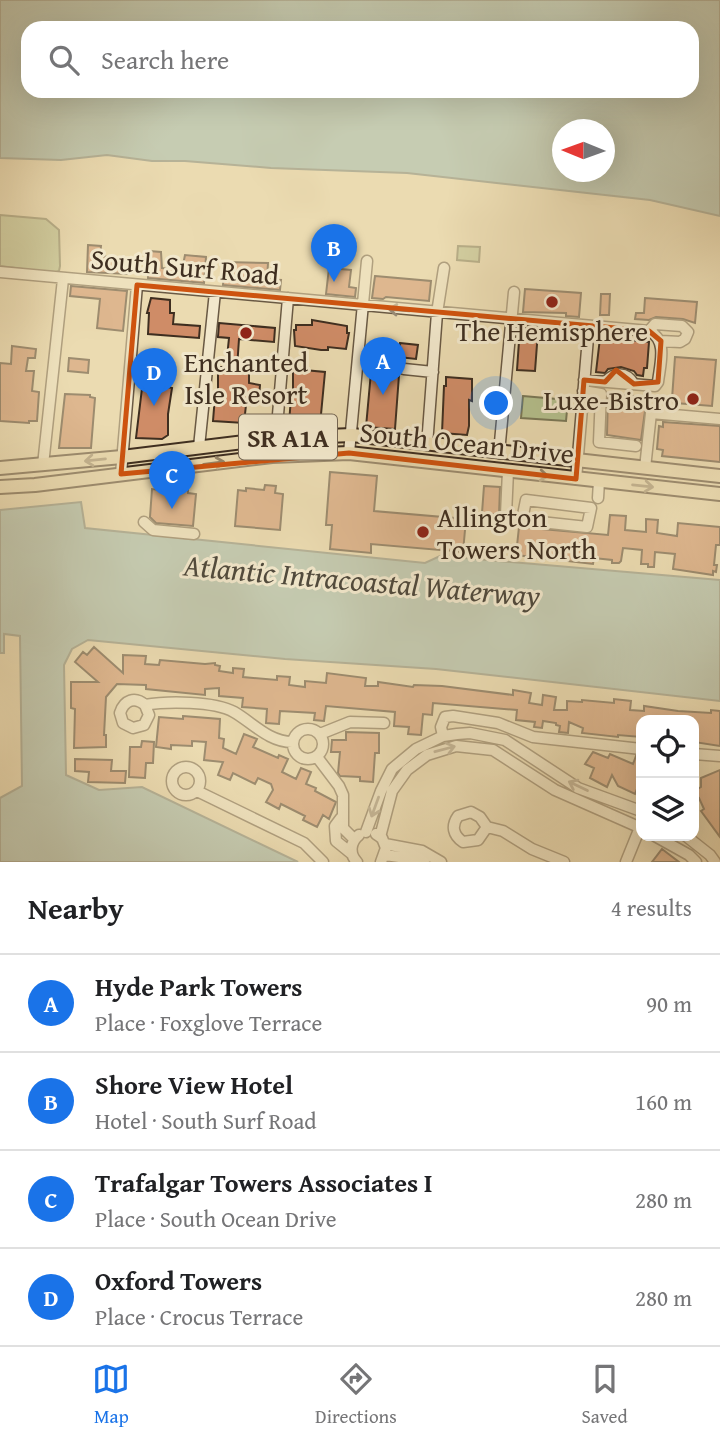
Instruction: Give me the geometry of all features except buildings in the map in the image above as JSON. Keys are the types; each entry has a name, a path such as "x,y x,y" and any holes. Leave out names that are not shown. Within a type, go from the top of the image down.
{"main road":[{"name":"South Ocean Drive","path":"0,468 43,466 276,438 352,435 720,476"},
{"name":"South Ocean Drive","path":"0,487 272,456 349,453 720,494"}],"street":[{"path":"349,453 367,261"},
{"path":"427,445 437,313 444,268"},
{"name":"South Surf Road","path":"0,272 589,326 656,336 658,382 655,386 584,380"},
{"path":"43,466 63,279"},
{"path":"121,474 136,285"},
{"path":"199,447 215,292"},
{"path":"499,453 514,292"},
{"path":"276,438 288,298"},
{"path":"576,479 589,326"},
{"path":"404,369 433,372"},
{"path":"583,391 599,392 602,396 599,442 636,446"},
{"path":"645,468 652,404 668,405"},
{"path":"651,412 720,419"},
{"path":"508,471 506,515 510,520 587,527 591,508 526,500 522,520"},
{"path":"597,498 599,481"},
{"path":"145,522 153,530 194,534"},
{"path":"145,705 163,702 232,710 273,738 292,742"},
{"path":"443,736 441,727 445,717 453,716 498,723 533,737 636,748"},
{"path":"320,734 350,722 384,723"},
{"path":"311,729 320,734 323,744 317,757 302,759 294,752 292,742 301,730 311,729"},
{"path":"354,839 366,832 381,790 393,769 416,749 443,736 470,733 505,740 579,788 636,809"},
{"path":"383,850 392,791 407,770 427,755 456,746 493,750 555,790 636,825"},
{"path":"699,755 720,757"},
{"path":"317,757 343,795 343,828 354,839 354,858"},
{"path":"197,790 304,843 323,862"},
{"path":"342,818 335,827 336,841 354,858"},
{"path":"487,827 503,831 532,849 564,862"},
{"path":"366,832 383,850 422,851 441,862"},
{"path":"626,862 636,839"},
{"path":"663,841 689,855 696,862"},
{"path":"692,841 715,862"}],"highlighted area":[{"path":"137,285 649,331 661,341 658,382 634,384 616,370 605,382 584,380 576,479 349,453 121,474"}],"green space":[{"path":"0,215 46,219 59,230 59,271 54,273 0,266"},
{"path":"458,246 480,247 479,262 457,260"},
{"path":"523,396 568,400 566,421 521,418"}],"water":[{"path":"0,0 720,0 720,216 650,200 407,173 152,161 107,155 61,160 0,158"},
{"name":"Atlantic Intracoastal Waterway","path":"81,502 85,528 425,563 440,556 720,580 720,701 436,669 285,659 88,640 72,649 64,665 66,775 99,790 142,787 298,862 0,862 0,798 22,786 20,636 4,634 4,653 0,653 0,510"}],"place":[{"name":"Shore View Hotel","path":"334,282"},
{"name":"The Hemisphere","path":"552,302"},
{"name":"Enchanted Isle Resort","path":"246,333"},
{"name":"Hyde Park Towers","path":"383,395"},
{"name":"Luxe-Bistro","path":"693,399"},
{"name":"Oxford Towers","path":"154,406"},
{"name":"Trafalgar Towers Associates I","path":"172,509"},
{"name":"Allington Towers North","path":"423,532"}]}
